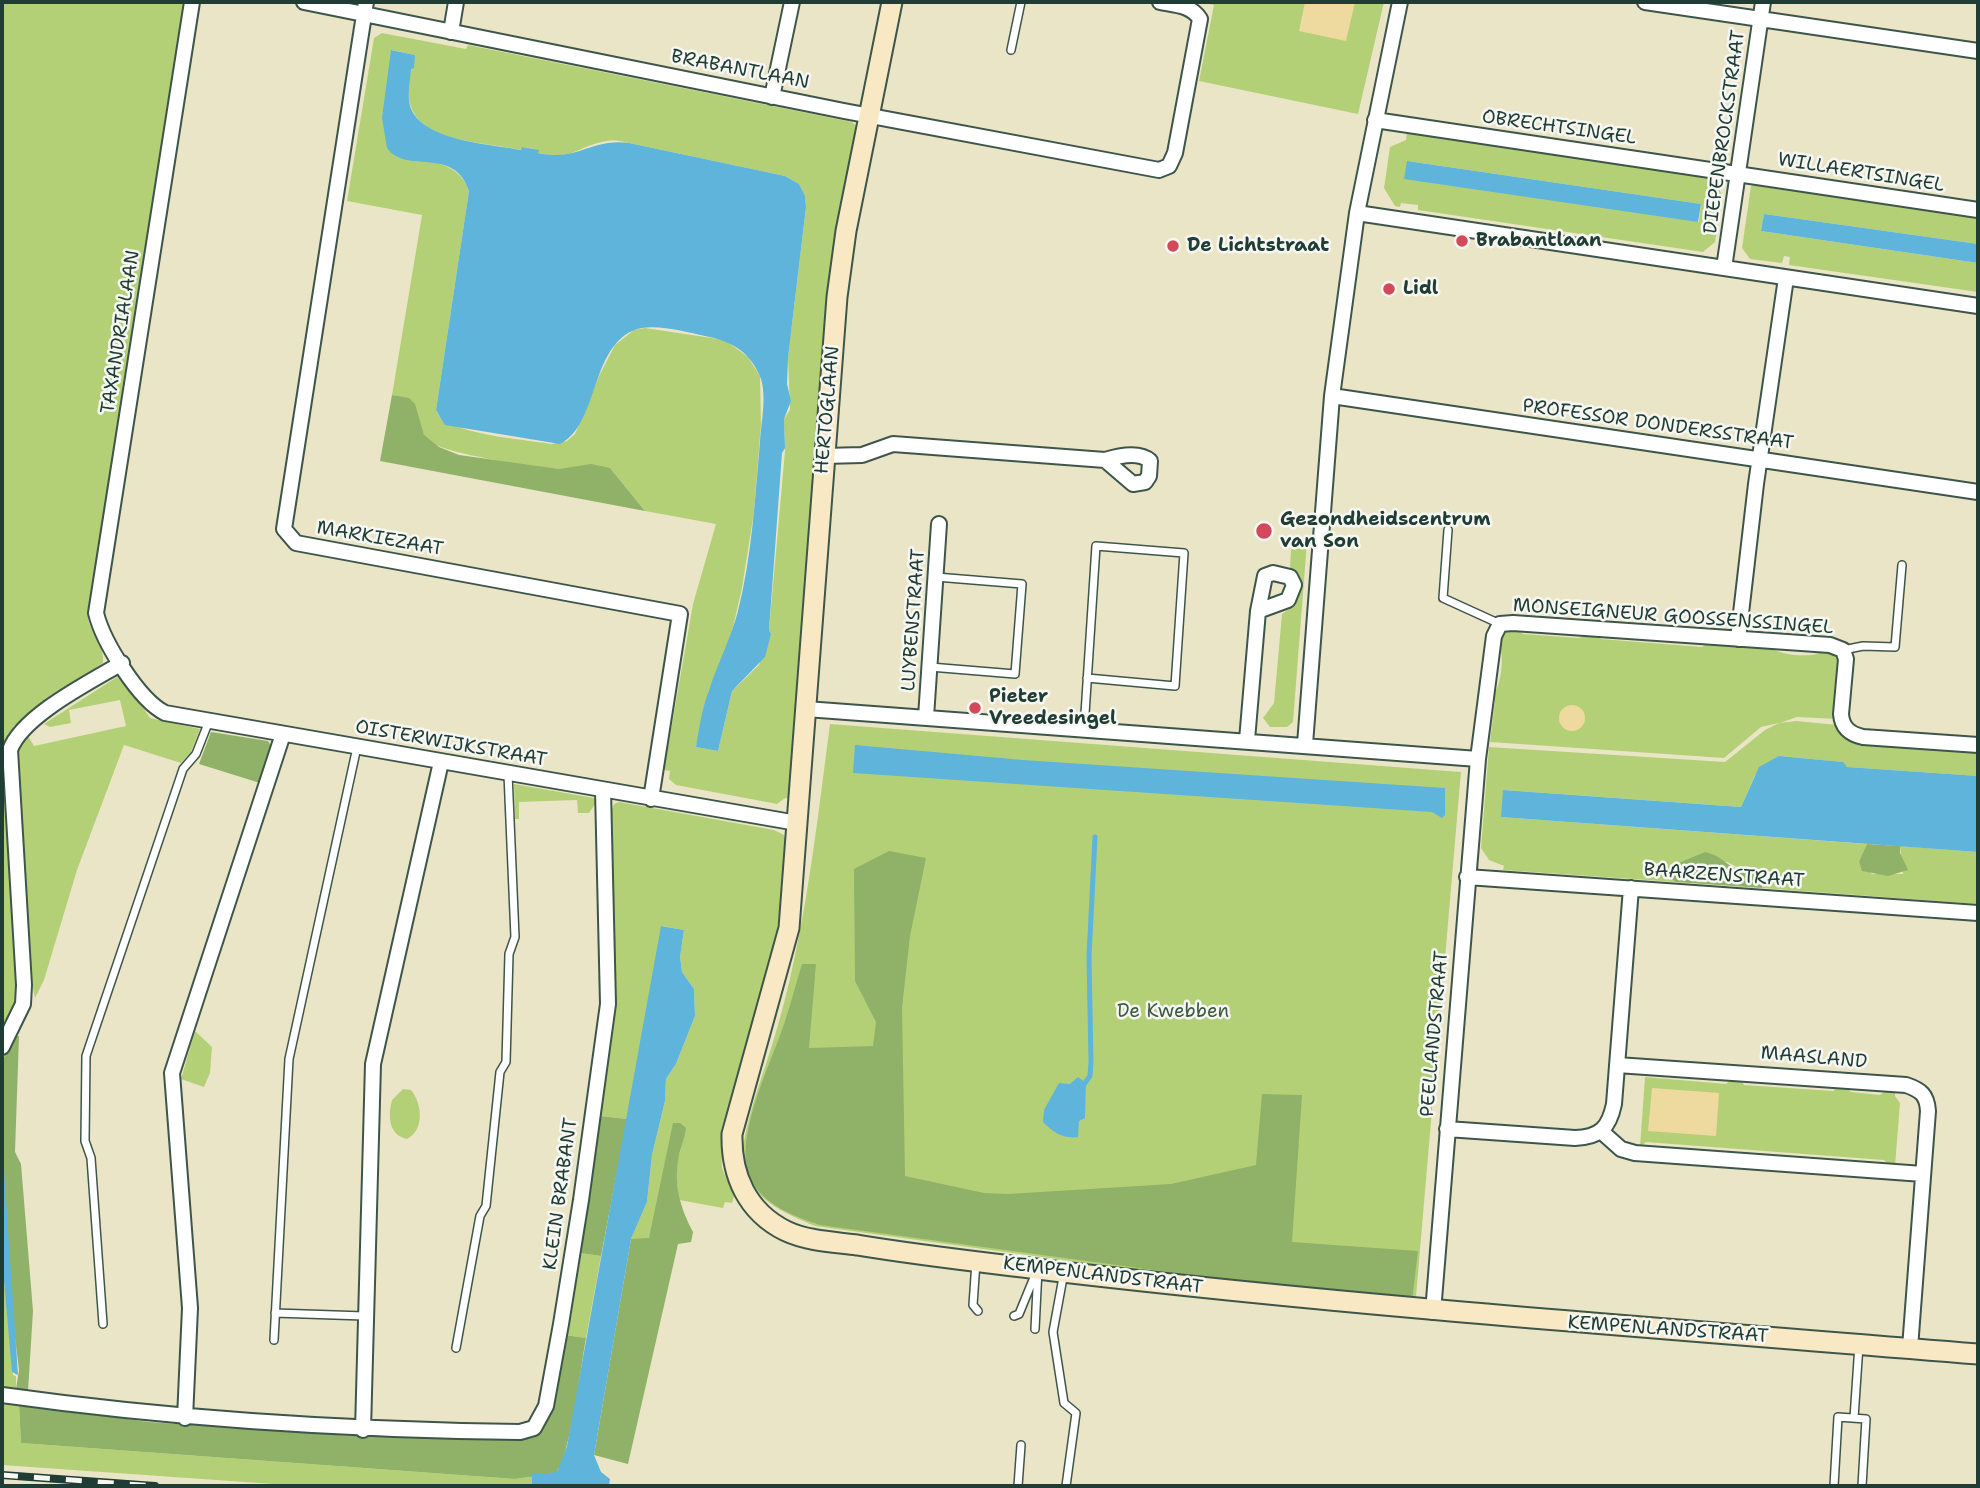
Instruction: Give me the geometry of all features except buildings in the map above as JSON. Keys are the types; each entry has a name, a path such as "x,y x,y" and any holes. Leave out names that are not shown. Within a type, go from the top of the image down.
{"street":[{"name":"TAXANDRIALAAN","path":"122,663 101,632 96,613 192,2"},
{"name":"BRABANTLAAN","path":"304,2 365,8 451,32 772,97 1159,170 1169,166 1175,153 1200,19 1195,11 1184,6 1160,2"},
{"path":"451,32 456,2"},
{"path":"772,97 792,2"},
{"name":"HERTOGLAAN","path":"797,823 839,284 892,2"},
{"path":"1305,744 1332,396 1357,214 1400,2"},
{"path":"1645,2 1978,51"},
{"name":"DIEPENBROCKSTRAAT","path":"1724,268 1763,2"},
{"name":"MARKIEZAAT","path":"365,8 284,529 296,543 680,614 681,625 651,799"},
{"name":"OBRECHTSINGEL","path":"1376,120 1738,174"},
{"name":"WILLAERTSINGEL","path":"1738,174 1978,210"},
{"path":"1357,214 1978,306"},
{"path":"1738,639 1759,459 1786,278"},
{"name":"PROFESSOR DONDERSSTRAAT","path":"1332,396 1978,492"},
{"path":"824,456 862,455 893,444 1105,460"},
{"name":"LUYBENSTRAAT","path":"926,718 939,524"},
{"path":"1247,740 1258,611"},
{"name":"MONSEIGNEUR GOOSSENSSINGEL","path":"1478,760 1494,636 1500,624 1830,645 1843,650 1846,659 1842,723 1848,731 1863,737 1978,745"},
{"name":"OISTERWIJKSTRAAT","path":"122,663 151,706 165,713 797,823"},
{"path":"2,1047 23,1004 24,985 10,750 14,738 31,722 122,663"},
{"path":"806,709 1305,744 1478,760"},
{"path":"186,1418 190,1308 172,1073 284,734"},
{"name":"PEELLANDSTRAAT","path":"1433,1312 1478,760"},
{"path":"363,1430 364,1316 373,1064 441,762"},
{"name":"KLEIN BRABANT","path":"2,1395 186,1418 363,1430 520,1432 534,1428 542,1418 578,1223 608,1004 603,790"},
{"name":"KEMPENLANDSTRAAT","path":"797,823 789,928 732,1134 731,1161 742,1189 765,1219 788,1232 878,1249 1038,1269 1433,1312 1978,1354"},
{"name":"BAARZENSTRAAT","path":"1467,877 1978,913"},
{"path":"1447,1129 1575,1138 1589,1138 1602,1132 1611,1120 1614,1104 1631,888"},
{"name":"MAASLAND","path":"1617,1065 1763,1073 1913,1087 1919,1090 1927,1100 1910,1348"},
{"path":"1602,1132 1621,1149 1635,1153 1923,1174"}],"lane":[{"path":"1011,50 1021,2"},
{"name":"MONSEIGNEUR GOOSSENSSINGEL","path":"1448,530 1443,598 1500,624"},
{"path":"1084,729 1087,678 1096,546 1184,553 1175,686 1087,678"},
{"name":"MONSEIGNEUR GOOSSENSSINGEL","path":"1843,650 1863,646 1895,647 1902,565"},
{"path":"930,667 1015,674 1023,584 936,577"},
{"path":"103,1324 91,1158 85,1141 86,1056 183,769 196,754 209,721"},
{"path":"274,1340 289,1059 357,747"},
{"path":"456,1348 480,1216 486,1206 500,1072 506,1062 509,954 515,937 509,774"},
{"path":"976,1261 973,1305 978,1311"},
{"path":"1014,1316 1019,1314 1038,1269"},
{"path":"1035,1329 1038,1269"},
{"path":"1064,1272 1053,1332 1064,1403 1076,1413 1066,1486"},
{"path":"275,1313 364,1316"},
{"path":"1854,1418 1860,1345"},
{"path":"1834,1486 1839,1417 1866,1419 1862,1486"},
{"path":"1018,1486 1021,1445"}],"green space":[{"path":"2,2 186,2 88,619 102,652 103,663 14,726 2,750"},
{"path":"1202,2 1384,2 1358,114 1199,81 1214,5"},
{"path":"382,33 466,49 468,45 852,122 859,128 791,799 785,798 777,804 676,785 669,779 670,771 664,770 693,604 716,524 645,511 610,468 561,469 534,466 492,460 437,446 423,434 411,403 392,395 422,215 347,201 374,38","holes":["392,50 415,55 408,84 410,105 420,121 434,131 453,138 522,150 523,147 550,155 568,154 597,143 618,141 785,176 799,184 805,197 788,358 790,410 784,419 785,451 769,630 771,634 759,665 732,691 718,751 696,747 709,690 731,636 742,588 754,512 761,424 760,376 748,357 725,340 645,328 634,330 615,345 575,434 567,441 551,444 487,434 454,425 442,418 436,410 469,191 464,181 448,167 396,156"]},
{"path":"1407,132 1714,177 1712,185 1717,186 1722,195 1715,242 1703,252 1418,210 1418,205 1401,203 1400,207 1395,206 1384,188 1390,147 1406,140","holes":["1407,161 1701,204 1698,222"]},
{"path":"1756,184 1978,217 1978,244 1764,214 1761,231 1978,263 1978,292 1789,265 1790,257 1784,256 1782,263 1750,259 1742,248 1751,186"},
{"path":"392,395 409,398 415,404 424,435 439,447 459,455 559,469 591,464 610,468 645,511 380,461"},
{"path":"1298,537 1307,542 1293,722 1287,727 1270,727 1263,718 1274,703 1282,614 1296,604 1299,575 1290,568 1291,550"},
{"path":"1515,628 1523,634 1578,638 1595,634 1601,639 1702,647 1709,642 1768,646 1780,652 1797,655 1813,655 1826,650 1836,654 1840,660 1837,719 1797,717 1780,723 1796,721 1838,725 1842,731 1978,750 1978,776 1846,767 1842,762 1779,756 1755,775 1741,807 1504,790 1502,817 1867,844 1859,861 1872,874 1903,874 1900,846 1978,852 1978,904 1762,888 1765,881 1727,862 1671,874 1676,882 1503,870 1504,866 1489,860 1481,848 1489,747 1725,762 1765,730 1779,723 1761,727 1724,758 1490,742 1495,701 1491,700 1500,680 1502,664 1499,643 1502,633"},
{"path":"117,677 125,680 150,718 200,729 191,752 181,763 124,745 77,870 44,980 35,998 31,978 17,748 27,734 34,746 126,726 120,700 69,710 71,723 50,727 44,724"},
{"name":"De Kwebben","path":"830,724 1461,772 1415,1308 815,1226 780,1210 761,1196 747,1176 743,1163 744,1142 779,1023 799,939"},
{"path":"211,732 268,741 272,747 260,783 199,764"},
{"path":"2,765 17,986 15,1002 5,1026 2,1013"},
{"path":"514,784 594,798 596,803 589,813 578,813 577,800 519,802 519,819 515,819"},
{"path":"619,802 774,830 784,835 787,844 776,940 721,1130 722,1168 734,1196 732,1203 725,1202 723,1208 679,1200 675,1172 686,1128 649,1239 631,1239 647,1202 652,1155 665,1101 666,1079 676,1064 695,1016 694,989 682,972 680,957 684,930 662,926 627,1119 600,1116 616,990 611,812 614,804"},
{"path":"1867,844 1900,846 1900,853 1908,870 1888,876 1862,871 1859,861"},
{"path":"889,851 926,858 910,936 902,1008 905,1176 984,1193 1008,1194 1171,1184 1256,1165 1262,1094 1302,1095 1292,1242 1418,1251 1412,1301 1324,1293 820,1225 780,1208 762,1195 750,1177 746,1142 756,1099 785,1021 802,964 816,964 809,1048 873,1046 876,1022 855,981 854,869"},
{"path":"1705,852 1736,868 1764,874 1762,888 1676,882 1671,878 1674,865"},
{"path":"195,1031 212,1047 210,1073 204,1087 181,1079"},
{"path":"16,1036 19,1036 15,1152 21,1164 33,1311 28,1391 16,1389 19,1370 12,1313 2,1159 2,1061"},
{"path":"1645,1077 1726,1084 1732,1079 1741,1080 1744,1085 1833,1091 1838,1087 1847,1088 1851,1092 1880,1095 1888,1089 1895,1090 1895,1096 1900,1103 1895,1166 1890,1166 1884,1160 1646,1142 1640,1147"},
{"path":"403,1089 411,1090 415,1095 420,1116 417,1129 407,1139 396,1133 390,1118 392,1100"},
{"path":"600,1116 627,1119 601,1256 580,1253"},
{"path":"673,1123 680,1123 686,1128 677,1166 677,1186 684,1214 693,1232 691,1242 678,1244 628,1464 594,1455 631,1239 649,1238"},
{"path":"580,1253 601,1256 586,1338 565,1335"},
{"path":"2,1259 13,1375 16,1376 16,1389 2,1387"},
{"path":"565,1335 586,1338 566,1449 557,1471 549,1474 515,1479 21,1443 19,1404 149,1422 370,1437 532,1438 541,1431 553,1407"},
{"path":"2,1402 19,1404 21,1443 515,1479 532,1474 532,1486 302,1486 2,1465"}],"sand":[{"path":"1305,2 1355,2 1346,41 1299,31"},
{"path":"1572,705 1581,709 1585,718 1581,727 1572,731 1563,727 1559,718 1563,709"},
{"path":"1652,1088 1719,1093 1716,1136 1648,1131"}],"water":[{"path":"391,50 415,55 409,83 410,106 417,118 442,134 475,143 521,150 522,147 552,155 564,155 616,142 629,143 785,176 799,184 805,196 806,207 788,358 787,384 791,401 784,419 785,448 782,453 769,630 771,634 765,657 732,691 718,751 696,747 704,704 735,621 747,569 763,408 763,390 759,374 744,353 722,341 669,329 640,328 618,341 608,354 581,421 572,435 560,444 445,425 436,410 469,191 462,177 453,169 441,164 406,160 395,156 387,148 382,118"},
{"path":"1407,161 1701,204 1698,222 1404,179"},
{"path":"1764,214 1978,244 1978,263 1761,231"},
{"path":"855,745 1023,760 1445,788 1445,815 1442,818 1432,812 853,773"},
{"path":"1779,756 1843,762 1847,767 1978,776 1978,852 1501,817 1503,790 1741,807 1759,767"},
{"path":"661,926 684,930 680,957 682,972 694,989 695,1016 676,1064 666,1079 665,1101 652,1155 647,1202 631,1239 594,1455 601,1472 610,1479 609,1486 532,1486 532,1474 550,1474 558,1470 567,1446"},
{"path":"1078,1077 1086,1083 1085,1118 1079,1121 1078,1137 1063,1136 1043,1122 1044,1110 1059,1083 1070,1084"},
{"path":"2,1142 18,1375 12,1372 2,1259"}],"waterway":[{"path":"1082,1087 1090,1076 1091,1062 1089,956 1095,837"}],"railway":[{"path":"2,1475 155,1486"}],"place":[{"name":"Brabantlaan","path":"1462,241"},
{"name":"De Lichtstraat","path":"1173,246"},
{"name":"Lidl","path":"1389,289"},
{"name":"Gezondheidscentrum van Son","path":"1264,531"},
{"name":"Pieter Vreedesingel","path":"975,708"}]}
